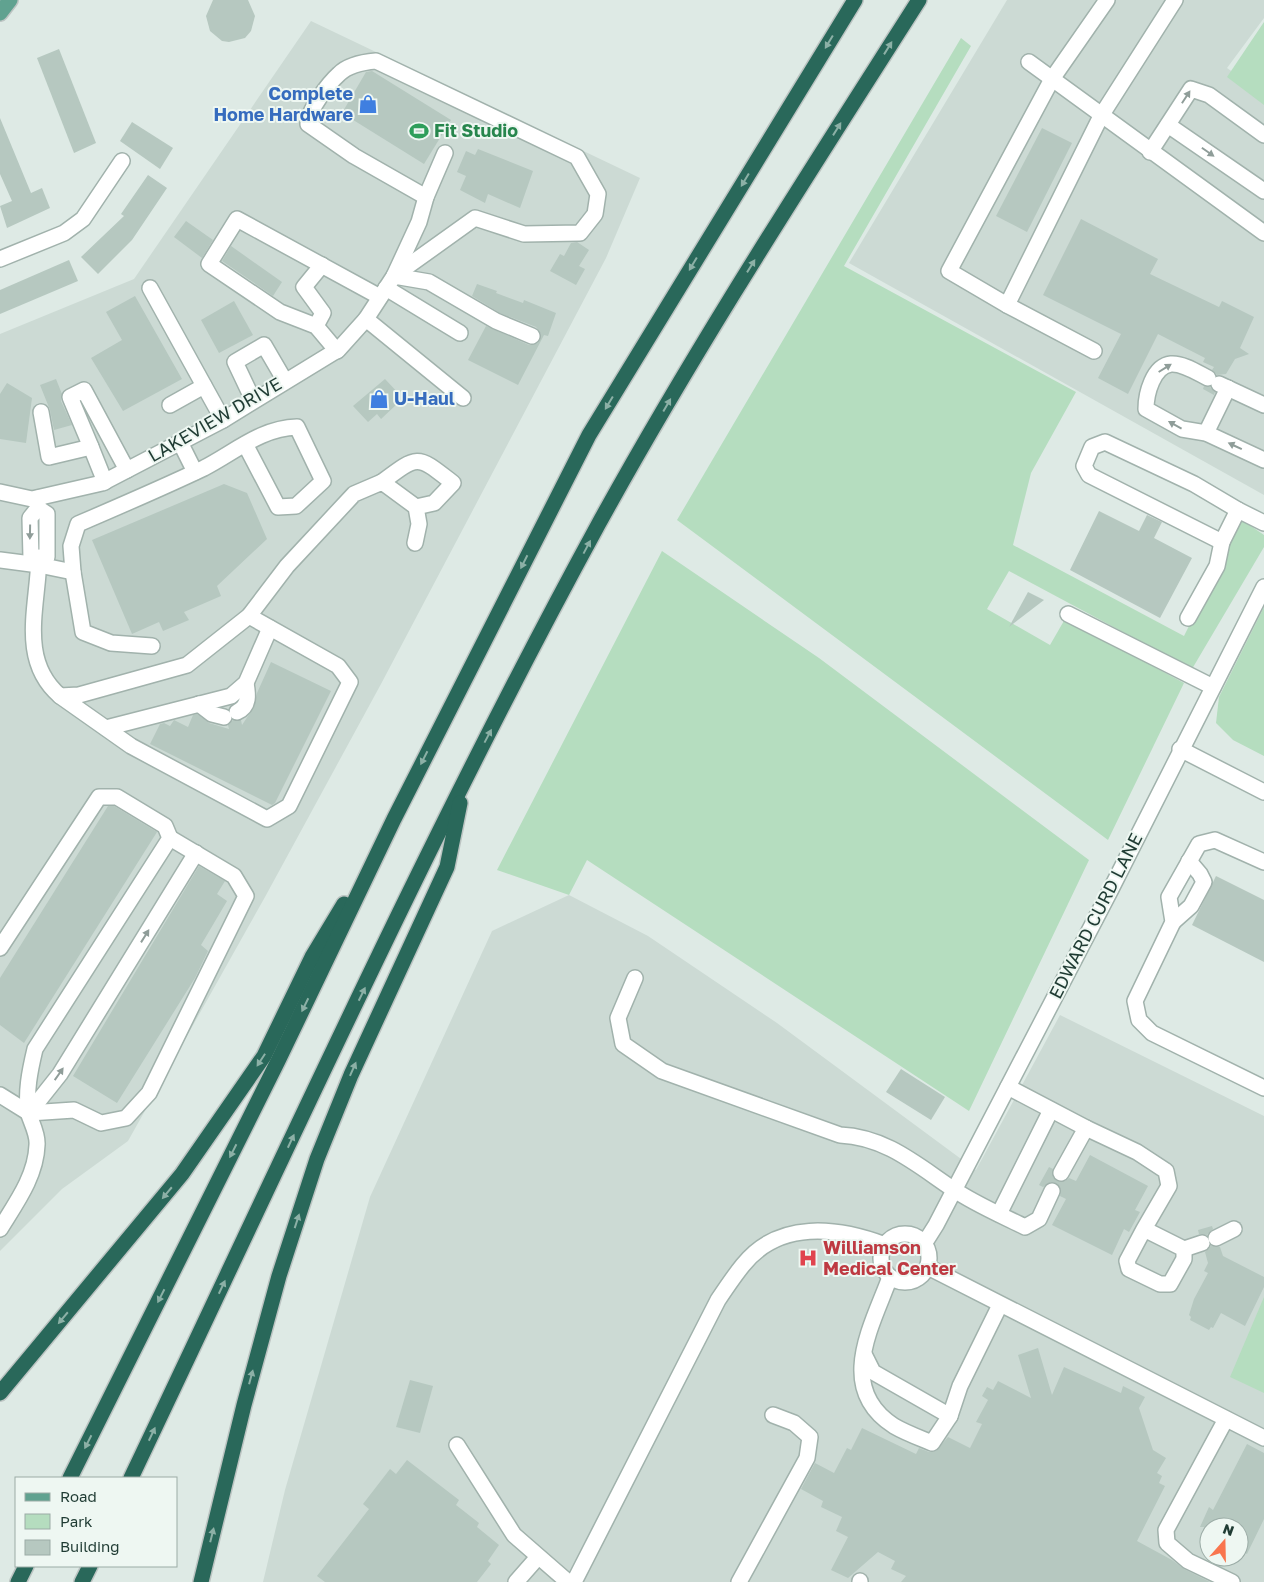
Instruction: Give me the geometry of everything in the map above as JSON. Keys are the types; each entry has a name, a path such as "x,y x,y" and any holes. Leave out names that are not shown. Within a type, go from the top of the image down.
{"highway":[{"path":"70,1477 278,1061 394,819 589,434 855,0"},
{"path":"131,1477 465,780 598,525 705,338 919,0"},
{"path":"201,1582 244,1405 269,1313 317,1159 351,1075 447,867 465,780"},
{"path":"0,1393 182,1174 259,1064 312,957 394,819"},
{"path":"18,1582 26,1567"},
{"path":"82,1582 90,1567"}],"main road":[{"path":"0,13 10,0"}],"street":[{"path":"1094,351 1007,305 949,271 1052,79 1107,0"},
{"path":"1007,305 1101,116 1174,0"},
{"path":"387,287 474,218 524,234 580,233 595,214 598,194 577,157 376,61 361,63 340,73 308,114 308,124 354,156 426,196"},
{"path":"1028,62 1264,233"},
{"path":"1150,152 1191,89 1209,95 1264,135"},
{"path":"1168,124 1264,191"},
{"path":"387,287 419,222 426,196 445,153"},
{"path":"0,259 64,233 83,219 122,161"},
{"path":"337,351 316,326 280,312 209,264 237,219 322,265 387,287 460,333"},
{"path":"316,326 322,313 304,287 322,265"},
{"path":"387,287 429,282 496,321 532,336"},
{"name":"LAKEVIEW DRIVE","path":"0,492 32,499 38,503 105,482 223,420 253,400 337,351 366,319 387,287"},
{"path":"150,288 223,420"},
{"path":"366,319 463,398"},
{"path":"253,400 235,362 264,345 285,381"},
{"path":"1264,405 1172,364 1164,366 1157,374 1146,397 1146,409 1182,429 1206,432 1264,460"},
{"path":"1206,432 1218,384"},
{"path":"170,406 204,386"},
{"path":"105,482 70,397 84,390 127,470"},
{"path":"41,412 49,457 91,447"},
{"path":"152,646 111,643 83,632 73,572 71,546 78,524 195,472 245,444 279,428 297,427 323,481 296,506 278,507 245,444"},
{"path":"180,442 195,472"},
{"path":"1222,542 1089,475 1084,466 1092,448 1105,442 1194,484 1264,523"},
{"path":"60,696 79,695 187,664 248,616 287,566 354,494 382,482 408,462 426,462 452,483 434,503 416,507"},
{"path":"382,482 416,507 419,524 415,543"},
{"path":"38,503 30,518 39,559 34,643 39,671 48,685 60,696 132,746 268,819 289,806 350,682 338,666 248,616"},
{"path":"1188,618 1217,566 1222,542 1238,510"},
{"path":"0,560 39,559 73,572"},
{"name":"EDWARD CURD LANE","path":"924,1244 955,1190 1110,891 1180,749 1214,687 1264,587"},
{"path":"1068,614 1214,687"},
{"path":"106,728 231,696 246,683 270,628"},
{"path":"199,704 212,714 231,714 242,709 248,698 246,683"},
{"path":"1180,749 1264,792"},
{"path":"0,948 99,798 117,797 165,826 170,838 234,876 246,896 150,1093 126,1118 101,1123 74,1110 29,1113 0,1095"},
{"path":"0,1229 24,1189 34,1167 38,1143 29,1113 28,1079 35,1049 170,838"},
{"path":"1172,922 1169,897 1198,844 1215,840 1264,862"},
{"path":"29,1113 60,1074 196,853"},
{"path":"1189,861 1204,882 1191,906 1172,922 1135,1001 1139,1020 1152,1033 1264,1088"},
{"path":"635,978 618,1018 623,1044 662,1071 840,1135 859,1136 894,1149 955,1190 1025,1227 1039,1219 1052,1192"},
{"path":"1008,1087 1086,1128 1137,1152 1166,1171 1169,1186 1127,1261 1129,1269 1160,1284 1170,1284 1184,1259 1184,1249"},
{"path":"999,1214 1051,1110"},
{"path":"1061,1173 1086,1128"},
{"path":"1144,1229 1184,1249 1234,1228"},
{"path":"574,1582 718,1300 743,1264 769,1242 801,1231 838,1231 885,1245"},
{"path":"900,1235 909,1235 917,1238 924,1244 929,1255 928,1267 916,1280 898,1282 890,1277 881,1262 885,1245 900,1235"},
{"path":"928,1267 1264,1438"},
{"path":"890,1277 868,1330 862,1350 866,1398 879,1414 894,1426 932,1443 950,1416 960,1386 1000,1305"},
{"path":"862,1350 873,1372 950,1416"},
{"path":"739,1582 806,1458 810,1437 794,1423 773,1416"},
{"path":"1226,1418 1166,1530 1167,1543 1188,1561 1232,1582"},
{"path":"457,1445 514,1535 568,1582"},
{"path":"516,1582 538,1556"}],"shaded area":[{"path":"1007,0 1264,0 1264,18 1227,68 1264,94 1264,495 849,263"},
{"path":"311,21 640,178 606,258 381,684 265,897 128,1141 62,1189 0,1251 0,334 134,279"},
{"name":"Williamson Medical Center","path":"569,895 648,936 777,1023 976,1170 1060,1015 1264,1116 1264,1582 263,1582 285,1490 370,1197 492,931"}],"green space":[{"path":"1264,22 1264,105 1227,77"},
{"path":"961,38 971,46 844,266 1076,392 1031,473 1013,545 1184,636 1242,520 1264,535 1264,547 1192,669 1009,571 987,609 1050,645 1065,619 1184,683 1108,840 677,520"},
{"path":"662,551 819,658 1089,860 969,1111 587,860 569,895 497,870"},
{"path":"1264,607 1264,756 1233,740 1216,723 1219,697"},
{"path":"1264,1297 1264,1393 1230,1377"}],"building":[{"path":"213,0 248,0 255,16 251,31 245,38 229,42 222,41 210,31 206,16"},
{"path":"59,49 96,143 74,153 37,58"},
{"path":"372,71 451,120 424,164 342,113 366,72"},
{"path":"0,118 31,193 42,188 50,208 7,228 0,206 12,201 0,174"},
{"path":"132,122 173,148 160,169 120,141"},
{"path":"1042,128 1072,143 1027,232 996,216"},
{"path":"478,149 533,171 520,208 488,194 485,203 460,190 466,176 457,172 466,151 475,155"},
{"path":"148,175 167,188 132,240 98,274 81,257 124,216 121,214"},
{"path":"1081,219 1158,259 1150,274 1219,307 1222,301 1254,317 1240,348 1249,354 1235,359 1226,374 1217,375 1212,370 1214,367 1203,362 1205,358 1158,334 1128,394 1098,378 1121,334 1043,295"},
{"path":"186,221 213,240 202,258 174,237"},
{"path":"577,242 589,250 579,266 585,269 576,285 550,271 560,254 564,256 571,243"},
{"path":"231,246 282,282 273,296 222,261"},
{"path":"69,260 78,281 0,314 0,290"},
{"path":"477,284 523,303 524,300 556,313 548,336 544,335 518,385 468,360 486,326 529,345 538,343 541,334 536,327 500,313 472,296"},
{"path":"135,296 182,379 123,411 91,358 122,340 106,312"},
{"path":"234,301 253,335 219,353 201,320"},
{"path":"56,379 62,394 61,401 72,425 54,430 50,410 40,385"},
{"path":"385,379 400,395 393,401 397,404 381,419 377,414 368,422 353,406"},
{"path":"7,383 32,398 26,443 0,439 0,394"},
{"path":"1204,386 1210,387 1215,392 1214,395 1203,389"},
{"path":"224,484 247,493 267,539 217,586 221,596 184,612 189,620 163,631 159,622 132,634 92,540"},
{"path":"1099,511 1139,531 1147,515 1162,522 1154,538 1192,558 1160,618 1070,570"},
{"path":"1028,592 1044,600 1009,627"},
{"path":"271,662 331,691 275,803 272,805 150,744 160,724 164,723 170,726 174,720 188,727 193,715 197,714 209,723 229,729 228,725 233,720 241,720 242,725 254,707 257,693"},
{"path":"108,806 114,806 157,832 24,1043 0,1025 0,978"},
{"path":"199,866 225,881 217,894 227,901 201,945 208,951 195,978 117,1103 73,1076"},
{"path":"1216,876 1264,900 1264,962 1192,925"},
{"path":"901,1069 945,1097 931,1120 886,1092"},
{"path":"1090,1155 1148,1186 1135,1210 1140,1212 1129,1232 1124,1229 1112,1255 1052,1225 1066,1199 1060,1196 1061,1190 1056,1183 1051,1182 1043,1187 1039,1185 1049,1167 1053,1169 1053,1177 1057,1181 1065,1181 1069,1178 1076,1181"},
{"path":"1212,1226 1213,1229 1207,1235 1199,1234 1198,1230"},
{"path":"1211,1246 1220,1247 1223,1256 1264,1277 1264,1287 1245,1326 1221,1313 1213,1328 1211,1327 1209,1330 1190,1320 1191,1317 1189,1315 1194,1299 1208,1273 1204,1271 1208,1263 1205,1252"},
{"path":"1038,1348 1052,1395 1064,1367 1121,1393 1123,1386 1145,1397 1139,1408 1153,1450 1166,1458 1157,1473 1162,1476 1159,1483 1165,1486 1137,1541 1210,1582 901,1582 906,1576 891,1569 895,1561 878,1552 848,1578 831,1570 848,1537 836,1531 842,1517 821,1507 823,1501 801,1489 815,1463 834,1473 847,1448 851,1450 862,1428 916,1454 919,1448 929,1452 936,1451 948,1437 970,1448 982,1424 976,1422 988,1400 982,1396 987,1387 993,1390 998,1381 1031,1398 1018,1355"},
{"path":"410,1380 433,1386 420,1433 396,1427"},
{"path":"1247,1444 1264,1453 1264,1519 1249,1550 1249,1517 1204,1517 1209,1507 1213,1510"},
{"path":"407,1460 459,1500 456,1505 479,1523 477,1527 499,1545 488,1561 491,1564 477,1582 325,1582 317,1576 369,1509 363,1504 390,1469 396,1474"}],"place":[{"name":"Complete Home Hardware","path":"368,104"},
{"name":"Fit Studio","path":"419,131"},
{"name":"U-Haul","path":"379,399"},
{"name":"Williamson Medical Center","path":"808,1258"}]}
